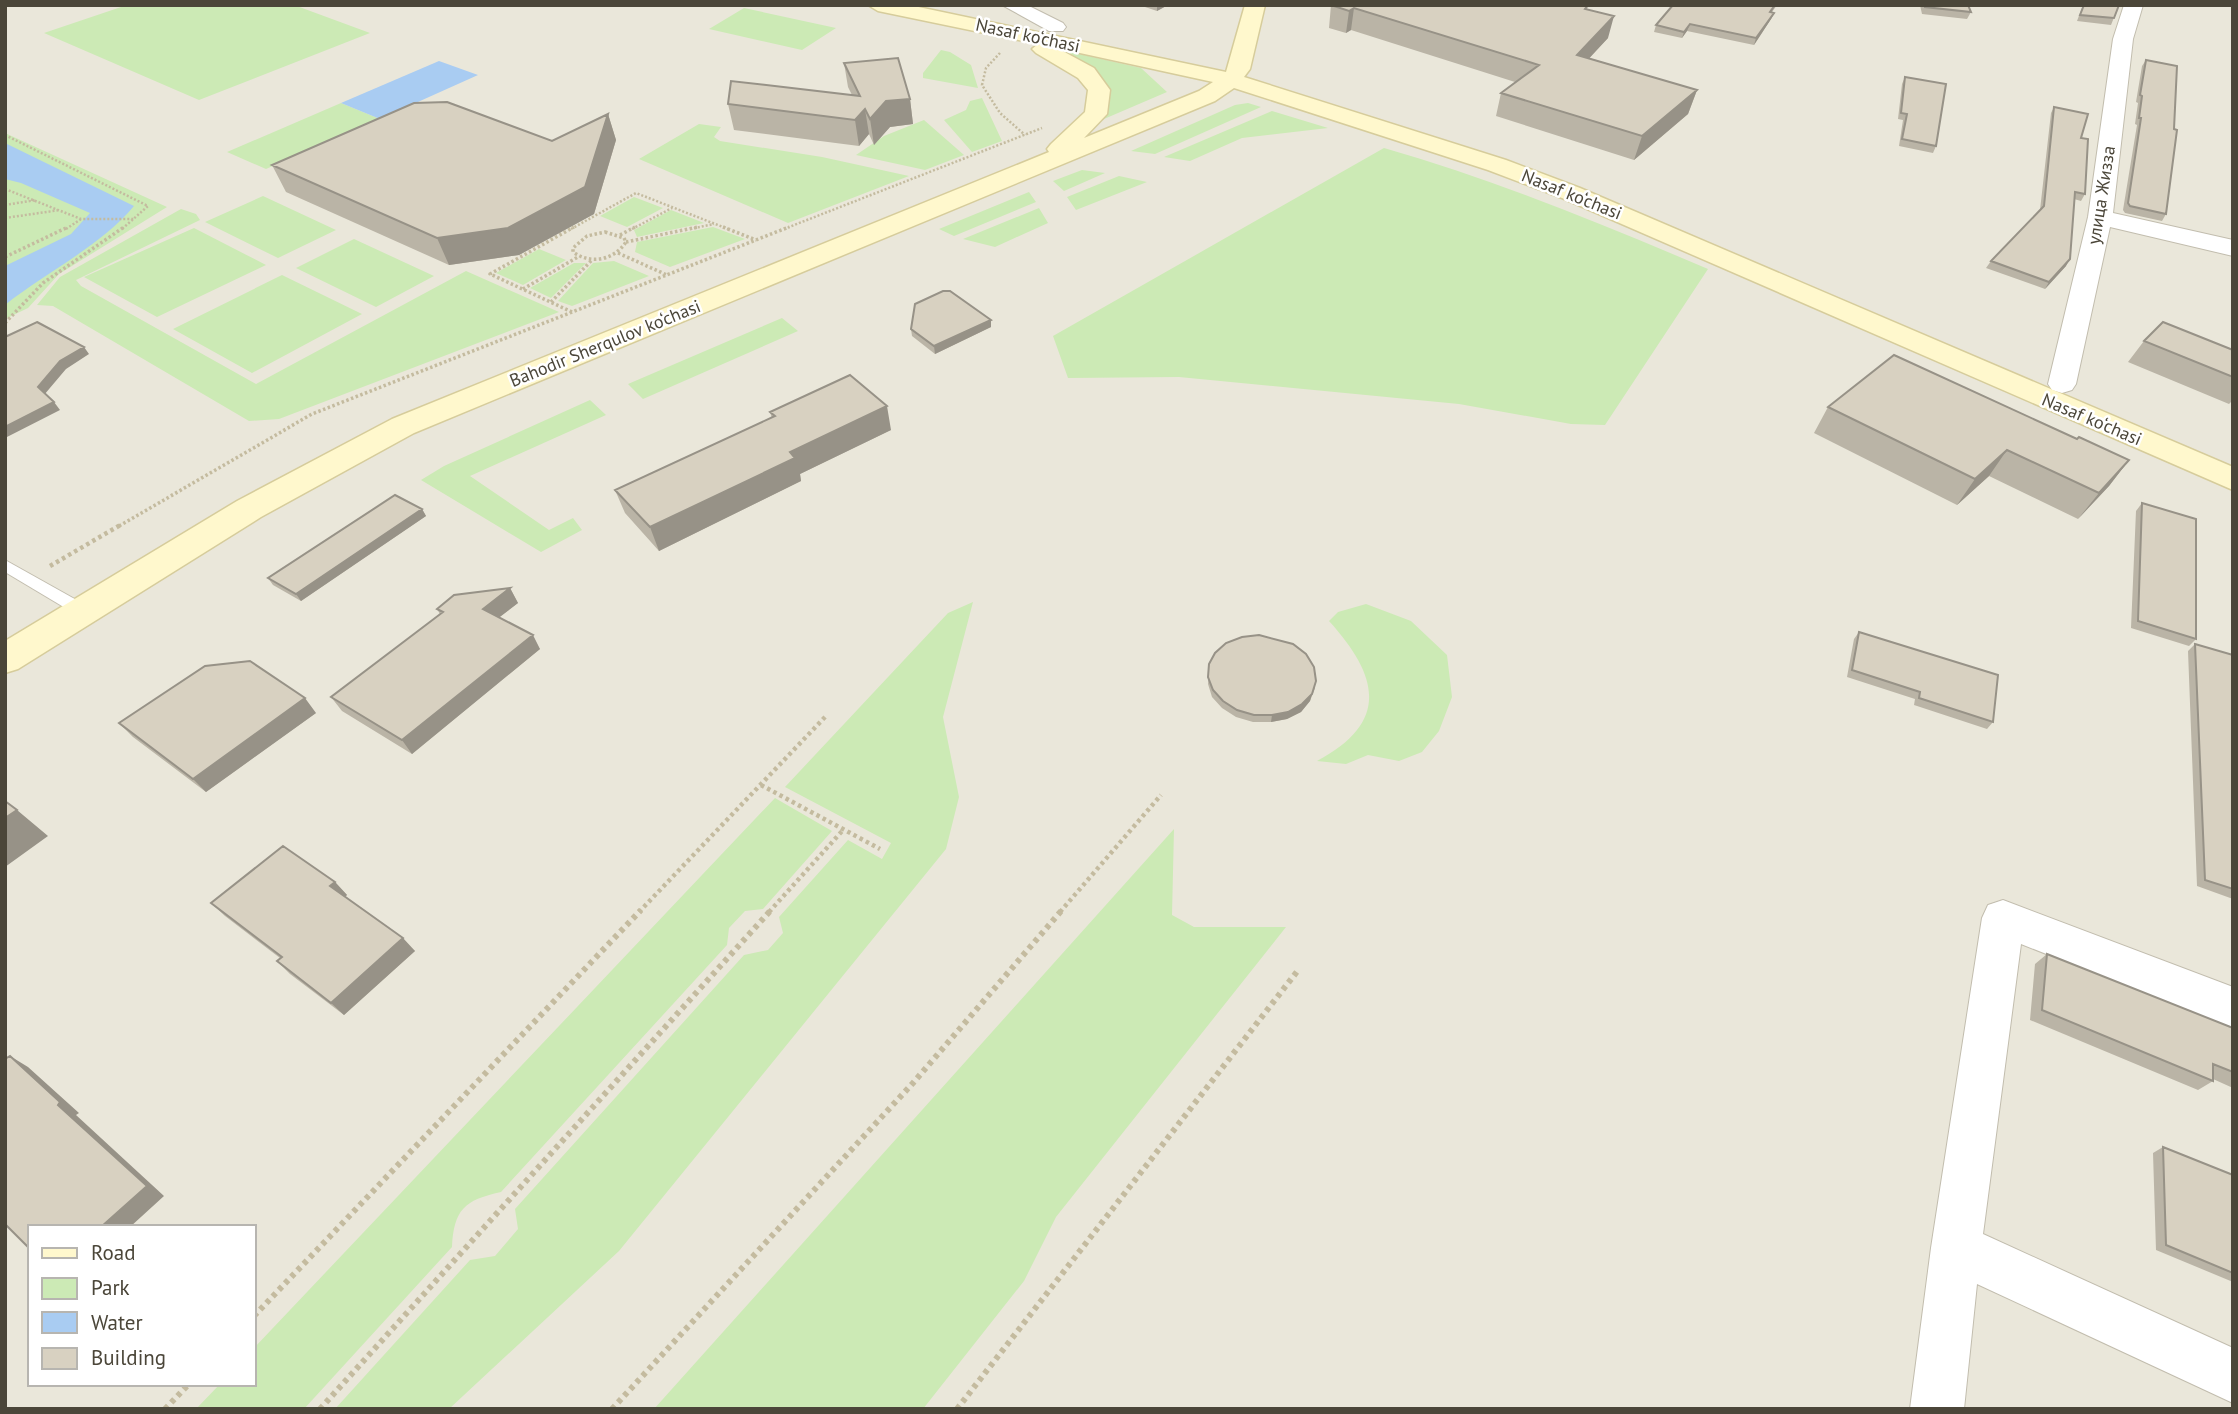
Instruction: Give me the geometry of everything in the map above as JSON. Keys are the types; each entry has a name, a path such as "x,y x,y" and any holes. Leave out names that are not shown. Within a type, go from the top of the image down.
{"main road":[{"name":"Nasaf ko‘chasi","path":"878,5 1000,41 1235,75 1450,149 1571,192 2233,480"},
{"name":"Nasaf ko‘chasi","path":"949,5 1056,27 1496,146 1595,181 2233,458"},
{"path":"1235,75 1255,5"},
{"path":"1000,41 1037,45 1086,73 1099,90 1096,114 1047,161"},
{"name":"Bahodir Sherqulov ko‘chasi","path":"5,659 248,509 403,426 1207,96 1235,75"}],"street":[{"path":"1011,5 1056,27"},
{"name":"улица Жизза","path":"2062,384 2100,217 2123,39 2134,5"},
{"path":"2100,217 2233,248"},
{"path":"1937,1409 1956,1248 2003,918 2233,1008"},
{"path":"1956,1248 2233,1376"}],"lane":[{"path":"5,565 83,611"}],"path":[{"path":"1000,41 986,68 982,85 994,107 1007,122 1025,135"},
{"path":"29,579 312,414 1045,127"},
{"path":"5,135 148,206 136,219 43,283 5,323"},
{"path":"5,189 81,219 136,219"},
{"path":"572,312 490,274 636,193 757,240"},
{"path":"5,205 37,200"},
{"path":"620,235 673,207"},
{"path":"5,218 60,210"},
{"path":"5,257 64,230 81,219"},
{"path":"626,242 620,235 605,232 582,238 573,248 573,252 579,257 593,259 617,253 626,242 715,224"},
{"path":"567,232 582,238"},
{"path":"617,253 668,275"},
{"path":"523,289 579,257"},
{"path":"551,302 593,259"},
{"path":"256,1314 827,715"},
{"path":"761,785 880,849"},
{"path":"612,1409 913,1083 1161,795"},
{"path":"320,1409 844,830"},
{"path":"957,1409 1300,969"},
{"path":"165,1409 187,1386"}],"shaded area":[{"path":"5,5 2233,5 2233,1409 5,1409"}],"green space":[{"path":"127,5 294,5 370,33 199,100 44,33"},
{"path":"744,8 836,28 802,50 709,29"},
{"path":"1057,49 1141,68 1167,92 1097,122 1106,105"},
{"path":"941,50 950,52 971,65 978,88 923,78 923,73"},
{"path":"982,98 1002,141 972,152 944,120 966,110 970,101"},
{"path":"341,103 380,119 266,169 227,152"},
{"path":"1248,103 1261,107 1155,154 1131,151 1235,105"},
{"path":"1272,111 1328,128 1242,138 1190,161 1164,157"},
{"path":"924,120 964,155 925,170 856,155 884,136"},
{"path":"699,124 721,127 714,137 720,141 822,157 909,176 788,223 639,159"},
{"path":"5,133 167,207 59,274 28,308 5,319"},
{"path":"1384,148 1508,188 1708,269 1605,425 1571,424 1459,404 1179,377 1068,378 1053,336"},
{"path":"1082,170 1105,173 1064,191 1053,181"},
{"path":"1119,176 1147,182 1076,210 1067,197"},
{"path":"1029,192 1036,202 954,236 939,229"},
{"path":"263,196 336,230 278,258 205,222"},
{"path":"634,197 663,208 627,227 600,216"},
{"path":"1039,208 1048,223 995,247 963,239"},
{"path":"181,209 196,214 200,220 76,280 81,286 256,384 466,271 559,312 279,419 249,421 53,306 37,305 60,277"},
{"path":"671,210 704,223 637,237 634,230"},
{"path":"713,227 745,239 670,267 635,252 637,242"},
{"path":"194,228 266,265 157,317 84,277"},
{"path":"354,239 434,276 376,307 296,268"},
{"path":"539,249 566,260 523,285 496,273"},
{"path":"614,261 649,276 572,306 558,301 593,263"},
{"path":"574,263 586,263 551,298 530,288"},
{"path":"282,275 362,314 252,373 173,329"},
{"path":"782,318 798,331 643,399 628,384"},
{"path":"590,400 606,415 470,476 549,530 573,518 582,530 541,552 421,480 444,466"},
{"path":"973,602 943,717 959,797 946,849 619,1251 449,1409 335,1409 470,1260 495,1256 518,1229 515,1209 744,955 768,950 783,933 779,917 848,840 882,859 891,843 785,787 948,613"},
{"path":"1366,604 1411,621 1447,655 1452,697 1439,731 1422,752 1399,761 1368,755 1346,764 1317,761 1341,746 1357,730 1366,714 1369,697 1366,679 1346,641 1329,621 1338,612"},
{"path":"775,798 832,831 763,909 745,911 729,928 727,945 501,1192 478,1199 463,1209 455,1224 452,1247 304,1409 196,1409 218,1386 256,1386 256,1346"},
{"path":"1174,829 1172,915 1194,927 1286,927 1056,1217 1024,1281 923,1409 654,1409"}],"water":[{"path":"439,61 478,75 380,119 341,103"},
{"path":"5,143 134,206 106,234 5,305 5,266 71,234 90,213 21,183 5,179"}],"building":[{"path":"1331,5 1588,5 1585,9 1614,16 1577,55 1697,90 1642,136 1501,93 1539,65 1354,8 1349,11"},
{"path":"1673,5 1775,5 1770,12 1774,13 1756,38 1690,24 1684,32 1656,25"},
{"path":"1968,5 1971,12 1925,7"},
{"path":"2084,5 2119,5 2114,18 2080,15"},
{"path":"898,58 910,99 886,101 870,119 865,109 855,120 728,104 731,81 860,96 844,63"},
{"path":"2146,60 2177,66 2174,129 2177,130 2166,214 2130,206 2128,203 2141,118 2140,95"},
{"path":"1905,77 1946,84 1936,146 1902,139 1907,114 1901,113"},
{"path":"447,102 552,141 608,114 585,187 508,228 437,238 272,165 414,103"},
{"path":"2054,107 2088,114 2081,138 2088,139 2085,194 2075,192 2070,259 2049,282 1991,261 2044,206"},
{"path":"943,291 950,291 991,320 934,346 911,329 915,304"},
{"path":"37,322 84,347 60,361 38,387 54,402 5,427 5,337"},
{"path":"2163,322 2233,350 2233,377 2144,341"},
{"path":"1894,355 2129,460 2099,493 2007,450 1975,479 1828,407"},
{"path":"850,375 887,406 790,452 795,458 650,527 615,490 775,416 770,412"},
{"path":"395,495 422,509 296,594 268,578"},
{"path":"2142,503 2196,519 2196,639 2138,621"},
{"path":"510,588 483,609 533,635 402,740 331,697 443,612 437,609 454,595"},
{"path":"1859,632 1998,675 1993,722 1919,698 1920,692 1852,670"},
{"path":"1259,635 1293,644 1306,654 1314,667 1316,681 1312,694 1288,712 1254,715 1237,710 1213,690 1208,677 1209,664 1215,653 1226,643"},
{"path":"2195,644 2233,655 2233,889 2205,880"},
{"path":"250,661 305,698 193,779 119,723 205,666"},
{"path":"5,801 17,810 5,818"},
{"path":"283,846 335,882 330,886 403,938 331,1003 277,961 282,957 211,903"},
{"path":"2047,954 2233,1028 2233,1072 2213,1064 2213,1081 2042,1010"},
{"path":"10,1056 60,1102 58,1105 147,1186 103,1225 28,1225 28,1247 5,1224 5,1059"},
{"path":"2163,1147 2233,1175 2233,1273 2166,1245"}]}
